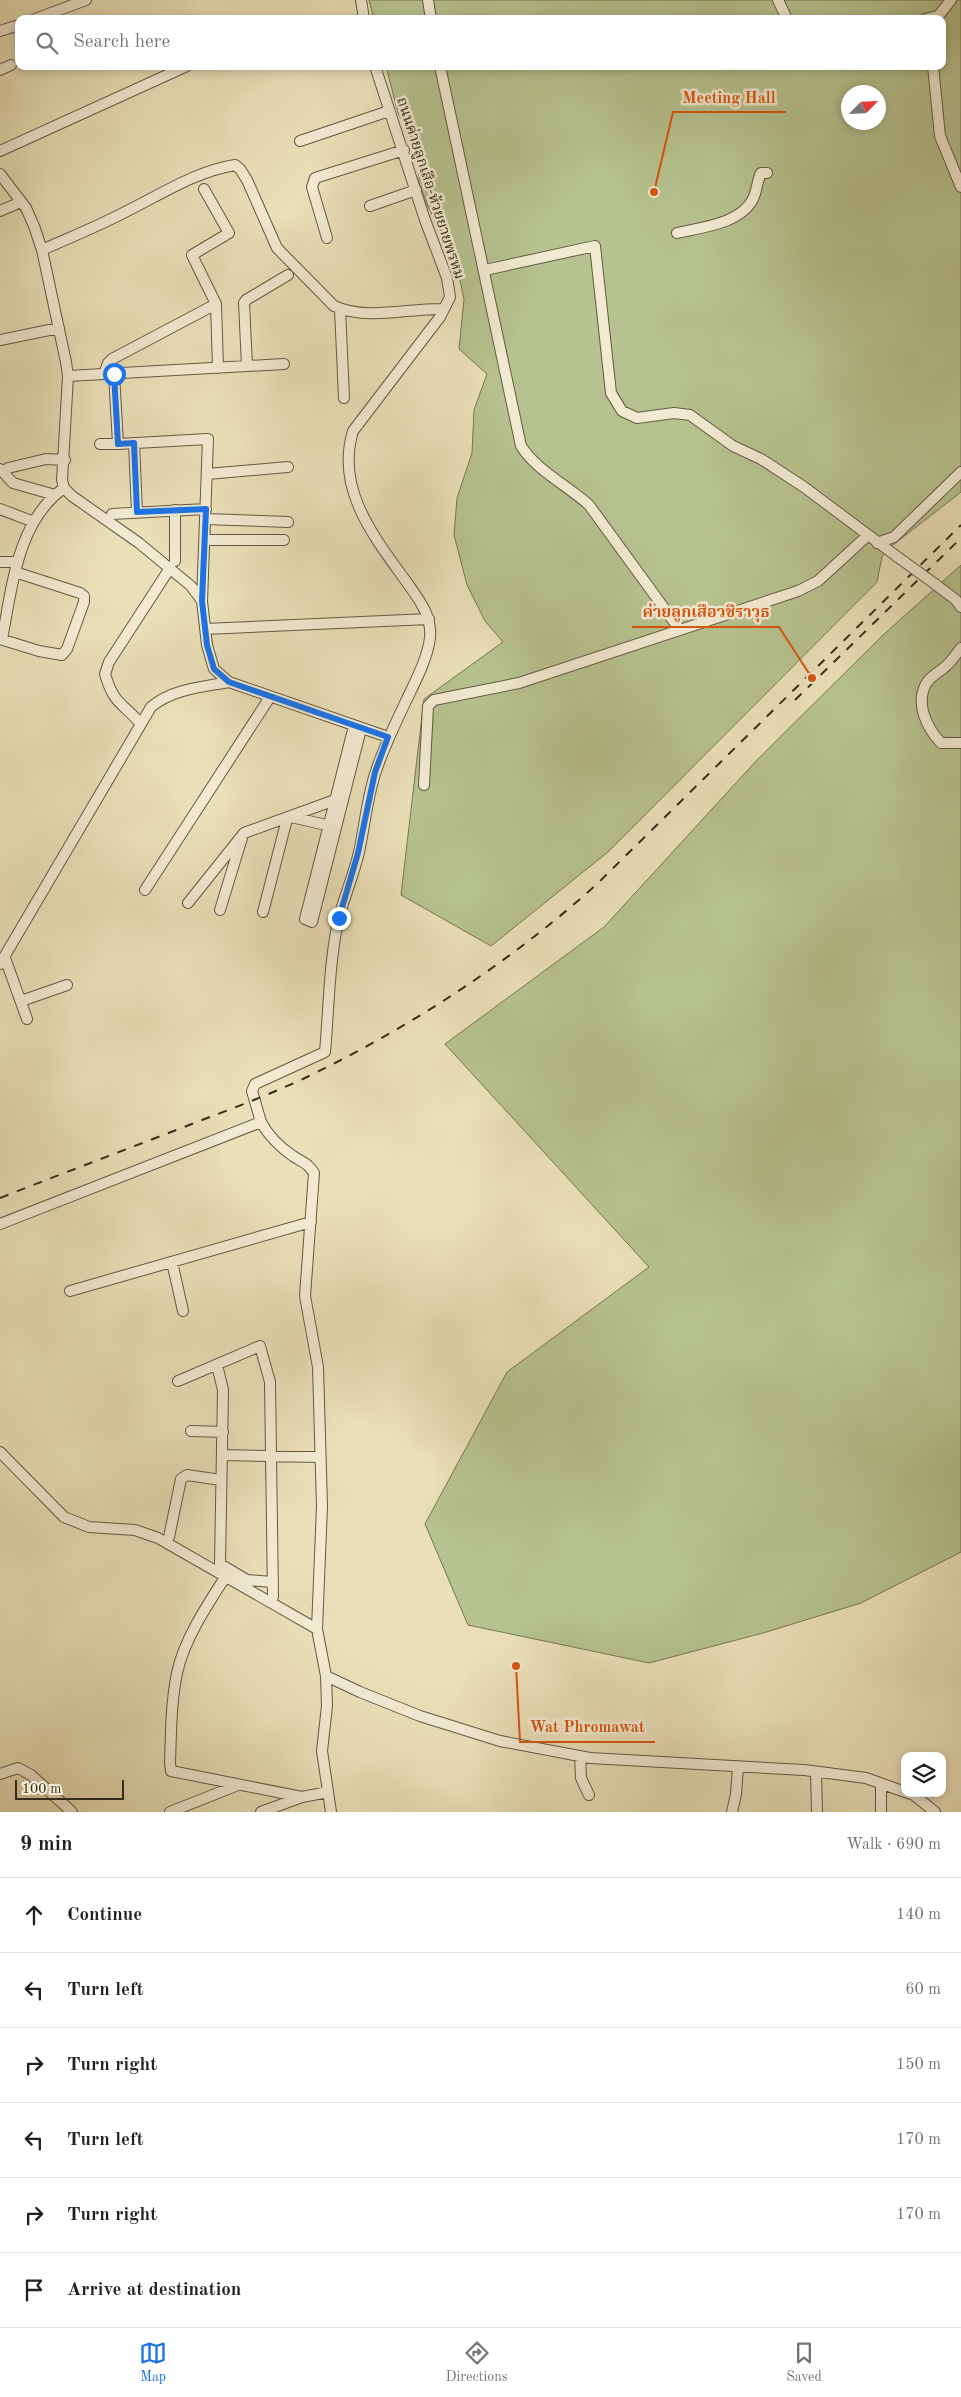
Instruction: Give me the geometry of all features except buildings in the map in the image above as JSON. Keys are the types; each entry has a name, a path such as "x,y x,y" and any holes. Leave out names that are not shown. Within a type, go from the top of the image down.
{"street":[{"path":"46,15 86,0"},
{"path":"361,0 363,15"},
{"path":"428,0 430,15"},
{"path":"778,0 786,15"},
{"path":"938,15 950,0"},
{"path":"0,31 15,26"},
{"path":"0,70 11,65"},
{"path":"0,151 178,70"},
{"name":"ถนนค่ายลูกเสึอ-ห้วยยายพรหม","path":"261,1122 252,1091 255,1084 325,1052 332,964 339,918 358,853 375,772 388,737 419,674 430,638 429,619 422,603 384,550 361,512 350,486 347,464 348,446 353,431 392,382 444,309 450,297 447,278 376,70"},
{"path":"441,70 521,446 537,464 589,505 680,630"},
{"path":"933,70 940,136 961,187"},
{"path":"300,141 389,111"},
{"path":"327,238 312,187 315,178 404,150"},
{"path":"42,250 128,211 176,185 222,167 235,165 240,168 247,180 277,248 334,306 346,312 370,313 444,309"},
{"path":"677,233 712,225 741,213 753,200 760,173 767,173"},
{"path":"0,174 21,202 31,220 42,250 59,328 68,376 65,460 62,480 64,488 72,496 172,565 202,601"},
{"path":"204,189 229,233 192,254 216,304 218,368"},
{"path":"370,206 416,190"},
{"path":"0,211 21,202"},
{"path":"485,270 595,246 611,393 622,411 637,418 674,413 690,416 733,446 761,459 804,487 867,536 956,600 961,607"},
{"path":"247,366 244,303 288,275"},
{"path":"118,444 108,363 112,359 216,304"},
{"path":"340,309 344,398"},
{"path":"0,340 59,328"},
{"path":"68,376 284,364"},
{"path":"100,444 208,439 202,601 214,669 229,682 388,737"},
{"path":"134,443 137,512"},
{"path":"55,495 13,483 4,469 46,459 65,460"},
{"path":"207,474 288,467"},
{"path":"877,543 894,538 961,472"},
{"path":"0,562 16,567 80,593 85,599 67,649 62,655 38,651 1,639 16,567 34,522 55,495 64,488"},
{"path":"0,509 34,522"},
{"path":"141,724 116,701 105,674 109,662 172,565 176,510"},
{"path":"112,514 176,510 288,522"},
{"path":"424,785 428,706 434,700 519,683 810,586 867,536"},
{"path":"205,540 284,540"},
{"path":"206,630 429,619"},
{"path":"961,648 948,665 927,682 922,696 923,712 929,731 941,743 961,743"},
{"path":"27,1019 3,961 151,707 160,698 173,693 229,682"},
{"path":"145,890 270,696"},
{"path":"319,879 358,728"},
{"path":"188,903 244,833 339,801"},
{"path":"289,818 332,827"},
{"path":"263,912 289,818"},
{"path":"220,910 244,833"},
{"path":"21,1001 67,986"},
{"path":"0,1224 261,1122 266,1133 293,1156 308,1164 314,1173 305,1296 318,1368 322,1506 318,1629 326,1676 328,1706 322,1751 331,1812"},
{"path":"70,1291 311,1222"},
{"path":"172,1262 183,1312"},
{"path":"178,1381 260,1346 270,1382 273,1597"},
{"path":"217,1365 224,1390 220,1564 247,1580 272,1582"},
{"path":"191,1431 222,1432"},
{"path":"0,1452 64,1517 89,1527 135,1530 158,1538 318,1629"},
{"path":"222,1455 320,1457"},
{"path":"169,1537 180,1479 187,1476 221,1480"},
{"path":"226,1576 200,1617 177,1671 173,1698 171,1771 302,1797"},
{"path":"326,1676 420,1716 500,1741 580,1756 816,1772 866,1778 901,1791"},
{"path":"580,1756 581,1778 589,1796"},
{"path":"732,1812 736,1794 738,1767"},
{"path":"0,1774 18,1768 31,1775 72,1812"},
{"path":"816,1772 817,1812"},
{"path":"881,1784 881,1812"},
{"path":"170,1812 239,1785"},
{"path":"261,1812 302,1797 328,1792"},
{"path":"916,1797 934,1812"}],"green space":[{"path":"369,0 961,0 961,492 893,545 882,557 877,582 608,852 491,946 401,895 424,699 503,642 485,621 467,585 454,535 457,498 472,453 474,410 487,374 459,349 464,299 455,257 428,207 419,183 419,152 398,113 387,70 946,70 946,15 373,15"},
{"path":"961,565 961,1552 861,1603 763,1633 649,1663 468,1625 425,1524 507,1372 649,1267 445,1044 604,927 757,760 882,636"}],"railway":[{"path":"0,1198 277,1091 307,1077 422,1014 494,967 563,914 596,885 961,525"},
{"path":"795,700 961,538"}],"place":[{"name":"Meeting Hall","path":"654,192"},
{"name":"ค่ายลูกเสือวชิราวุธ","path":"812,678"},
{"name":"Wat Phromawat","path":"516,1666"}],"route":[{"path":"114,374 118,444 134,443 137,512 206,509 202,601 207,645 214,669 229,682 388,737 375,772 358,853 339,918"}]}
